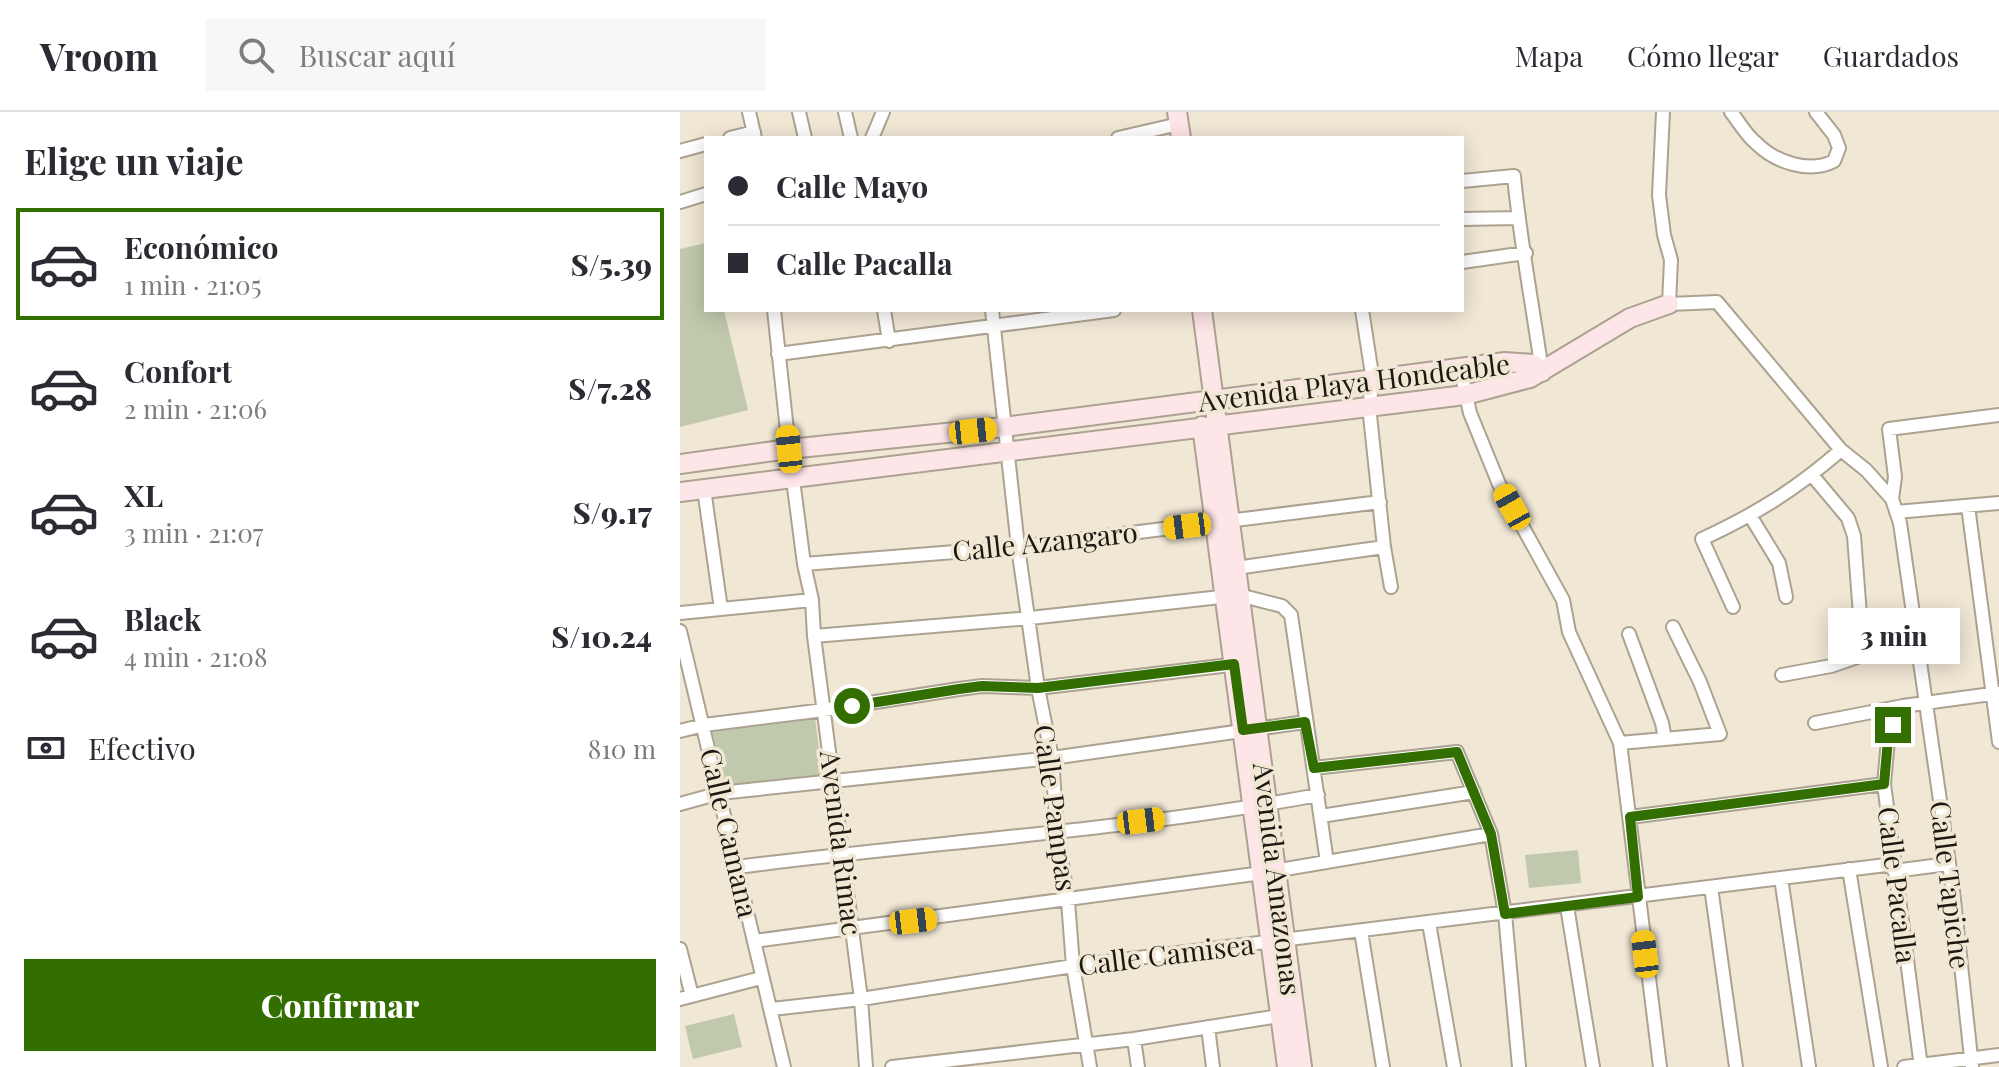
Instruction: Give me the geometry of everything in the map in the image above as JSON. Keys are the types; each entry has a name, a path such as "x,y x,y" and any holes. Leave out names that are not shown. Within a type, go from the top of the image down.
{"street":[{"path":"749,112 755,135"},
{"path":"799,112 805,136"},
{"path":"845,112 851,136"},
{"path":"873,136 883,112"},
{"path":"1663,112 1659,195 1671,260 1669,304"},
{"path":"1731,112 1756,144 1781,161 1823,167 1834,161 1839,148 1834,135 1816,112"},
{"path":"1127,136 1179,125"},
{"path":"680,151 704,145"},
{"path":"1464,181 1514,176 1542,372 1618,324 1669,304 1717,302 1841,450 1866,470 1894,506 1999,503"},
{"path":"680,202 704,195"},
{"path":"1464,219 1518,218"},
{"path":"1464,262 1526,253"},
{"name":"Avenida Rimac","path":"774,312 789,449 804,564 812,600 814,636 861,999 866,1067"},
{"path":"884,312 889,341"},
{"name":"Calle Pampas","path":"992,312 1018,547 1038,688 1052,758 1057,832 1068,901 1073,966 1090,1067"},
{"path":"778,354 1099,312"},
{"name":"Avenida Amazonas","path":"1202,312 1215,399 1210,425 1232,596 1288,1014 1302,1067"},
{"path":"1362,312 1373,381 1369,406 1391,587"},
{"name":"Avenida Playa Hondeable","path":"680,464 789,449 1004,427 1373,381 1460,367 1521,362 1533,364 1542,372 1514,383 1465,395 680,492"},
{"path":"1460,367 1465,395 1499,484 1563,600 1569,632 1620,743 1660,1067"},
{"name":"Calle Tapiche","path":"1972,1062 1927,702 1900,523 1894,506 1895,477 1889,429 1999,415"},
{"path":"1733,607 1702,539 1751,517 1812,475 1841,450"},
{"path":"1782,675 1831,666 1863,655 1854,536 1848,518 1812,475"},
{"path":"704,489 721,609"},
{"name":"Calle Azangaro","path":"804,564 1018,547 1380,502"},
{"path":"1968,506 1996,694 1999,742"},
{"path":"1751,517 1779,563 1786,597"},
{"name":"Avenida Amazonas","path":"1223,521 1236,568 1232,596"},
{"path":"1236,568 1384,547"},
{"path":"814,636 1030,618 1232,596 1282,606 1291,615 1327,862"},
{"path":"680,613 812,600"},
{"path":"1620,743 1720,734 1700,682 1673,627"},
{"name":"Calle Camana","path":"680,631 683,657 704,725 784,1067"},
{"path":"1629,634 1665,739"},
{"path":"680,731 982,686 1038,688 1241,664"},
{"path":"1815,723 1927,702 1996,694"},
{"name":"Calle Pacalla","path":"1903,706 1888,740 1884,784 1921,1066"},
{"path":"680,804 720,793 1052,758 1305,722"},
{"path":"1314,768 1457,752 1491,834 1505,914 1519,1067"},
{"path":"1630,817 1884,784"},
{"path":"1321,816 1474,792"},
{"path":"737,867 1057,832 1318,795"},
{"path":"754,941 1269,872 1491,834"},
{"name":"Calle Camisea","path":"772,1009 861,999 1073,966 1849,869 1948,864"},
{"path":"1849,869 1881,1067"},
{"path":"1781,878 1809,1067"},
{"path":"1711,887 1736,1067"},
{"path":"1567,906 1593,1067"},
{"path":"1429,923 1454,1067"},
{"path":"1361,931 1383,1067"},
{"path":"680,949 686,997 761,978"},
{"path":"892,1067 1134,1039 1288,1014"},
{"name":"Avenida Amazonas","path":"1287,1067 1288,1014"},
{"path":"1208,1027 1213,1067"},
{"path":"1134,1039 1138,1067"},
{"path":"1904,1067 1972,1062 1999,1055"}],"green space":[{"path":"704,243 704,312 724,312 748,410 680,427 680,249"},
{"path":"815,717 822,775 726,787 711,727"},
{"path":"1578,850 1581,883 1529,888 1525,855"},
{"path":"734,1014 742,1047 693,1059 685,1026"}],"route":[{"path":"852,706 982,686 1038,688 1234,664 1243,730 1305,722 1314,768 1457,752 1491,834 1505,914 1638,897 1630,817 1884,784 1888,740 1893,725"}]}
